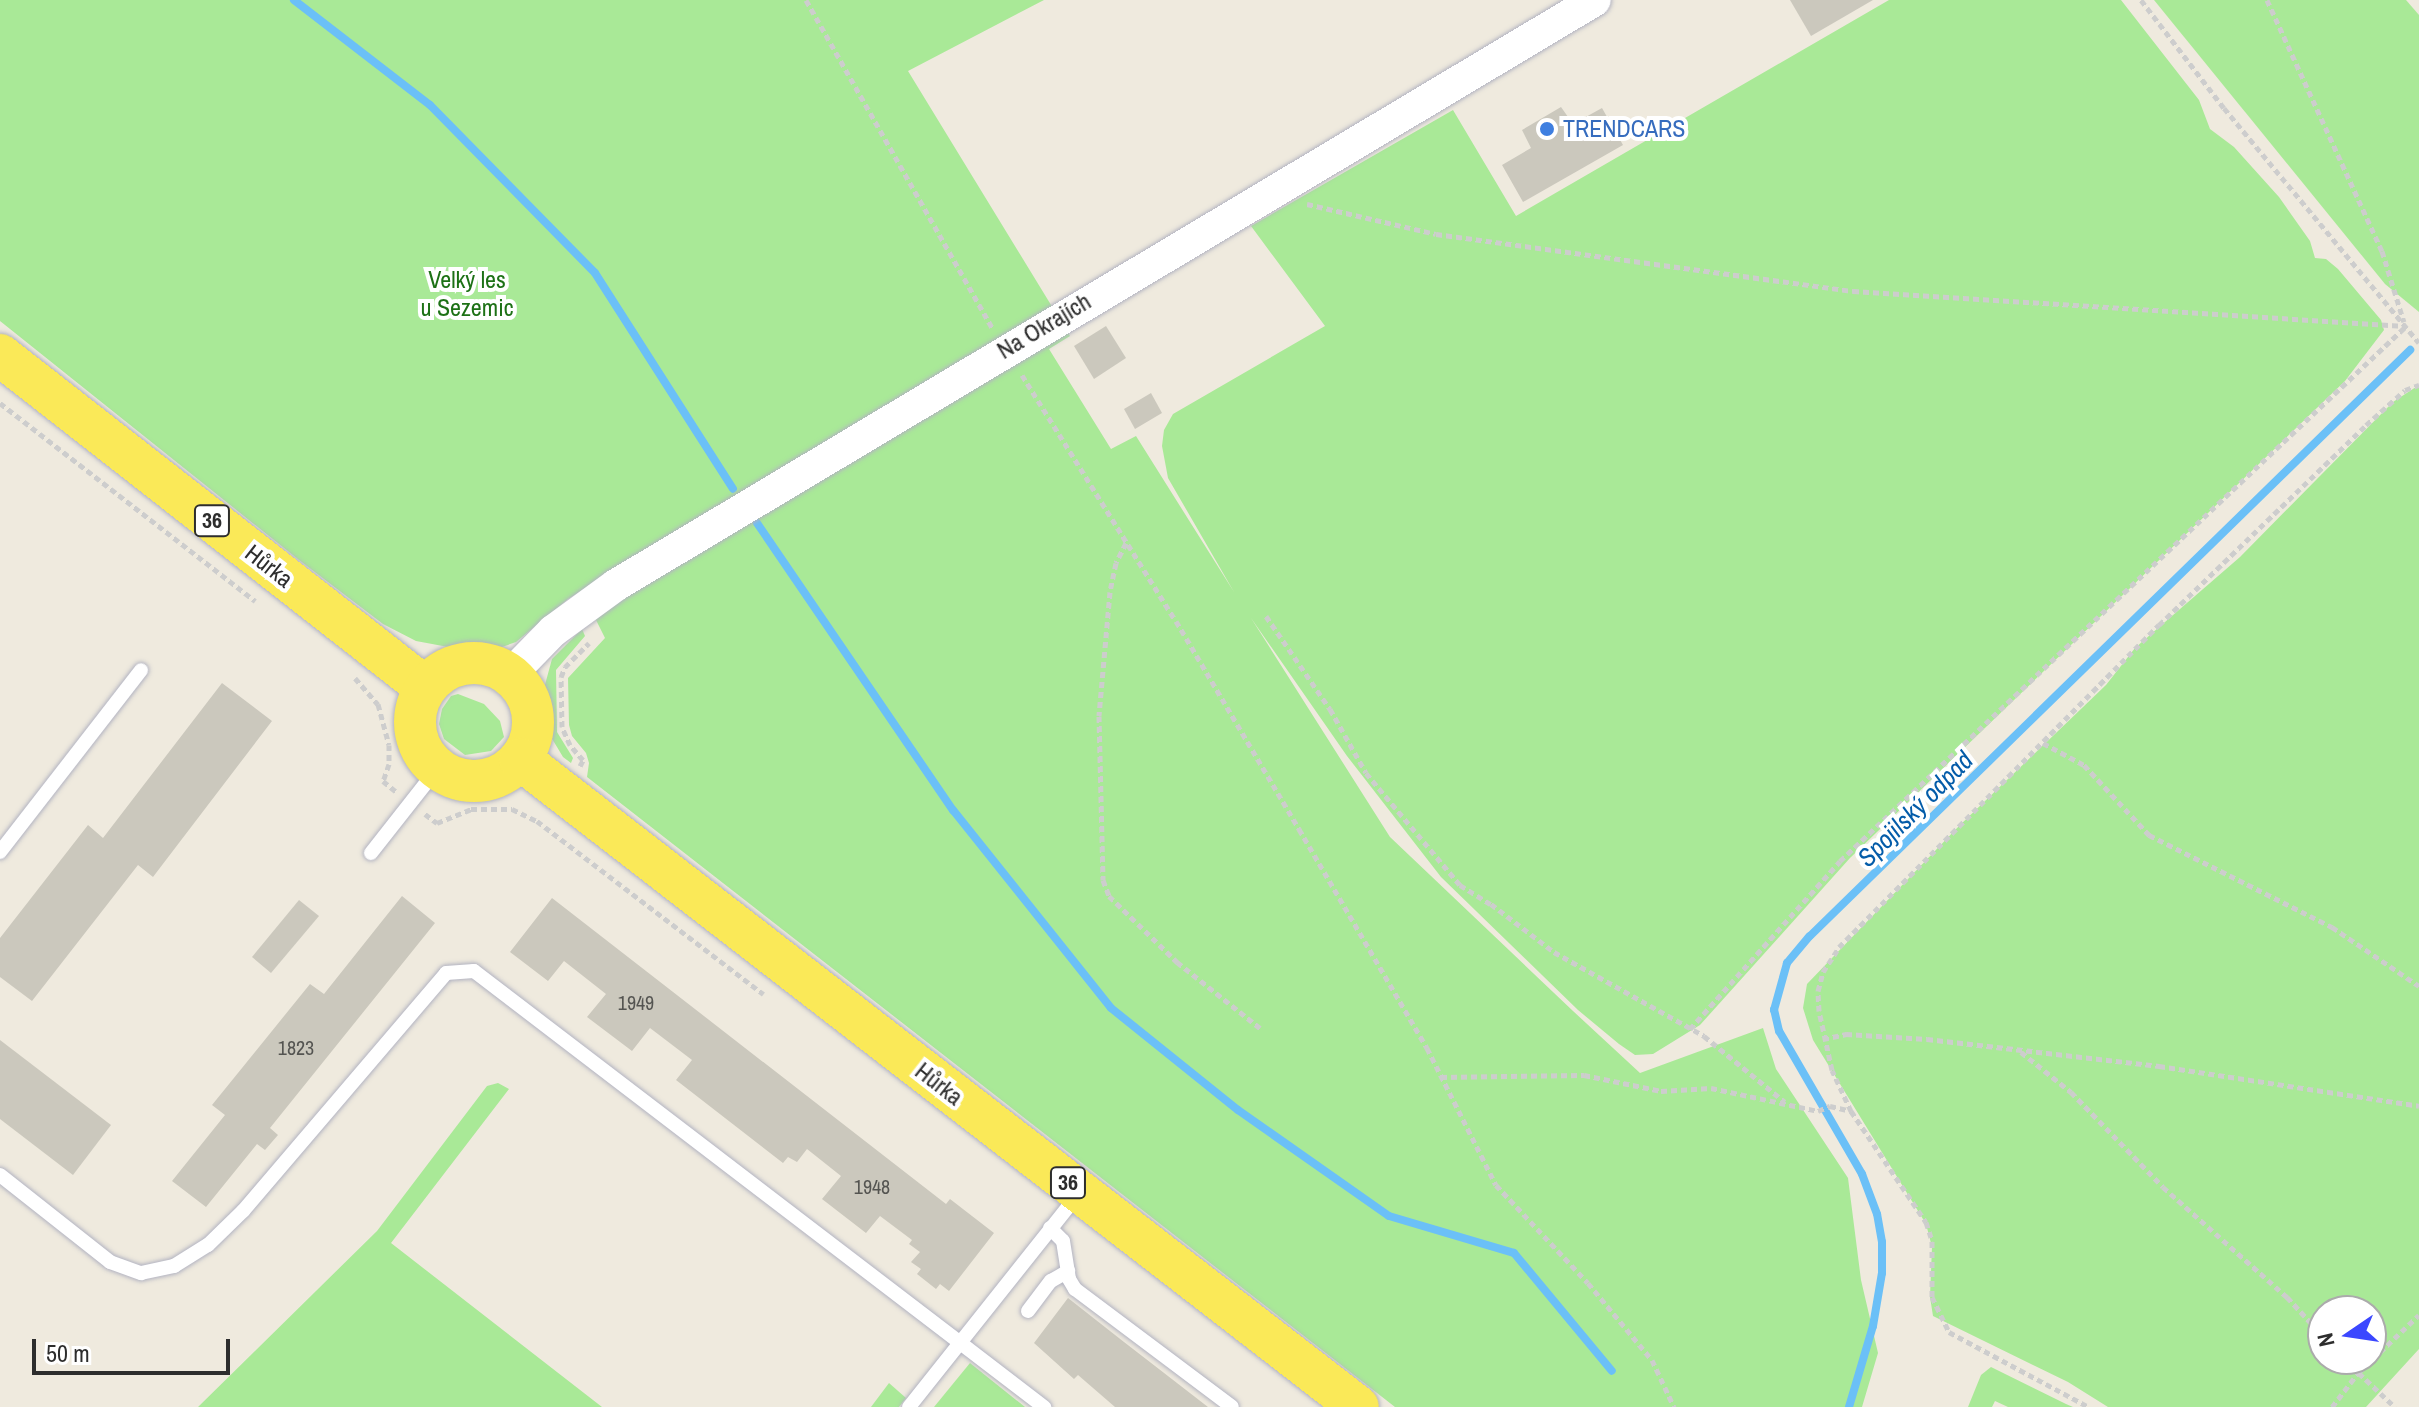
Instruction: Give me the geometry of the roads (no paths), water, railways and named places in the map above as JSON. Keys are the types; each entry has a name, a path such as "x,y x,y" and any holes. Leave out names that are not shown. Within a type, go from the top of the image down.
{"main road":[{"name":"Hůrka","path":"0,355 425,687"},
{"path":"463,663 483,663 510,675 526,694 533,714 532,735 520,759 498,776 478,781 457,779 437,769 421,749 414,729 415,708 425,687 443,670 463,663"},
{"name":"Hůrka","path":"520,759 549,806 1080,1192 1358,1407"}],"street":[{"name":"Na Okrajích","path":"510,675 578,610 1005,350 1595,0"}],"lane":[{"path":"0,852 141,670"},
{"path":"371,853 437,769"},
{"path":"0,1175 118,1266 141,1273 174,1266 208,1245 243,1211 446,973 474,971 1044,1407"},
{"path":"909,1407 1080,1192"},
{"path":"1050,1228 1063,1241 1068,1271 1075,1289 1232,1407"},
{"path":"1028,1311 1051,1281 1068,1271"}],"waterway":[{"path":"294,0 430,105 595,273 733,489"},
{"name":"Spojilský odpad","path":"1849,1407 1873,1326 1882,1273 1882,1242 1877,1214 1862,1174 1779,1031 1774,1010 1787,963 1810,936 2410,350"},
{"path":"757,523 953,810 1111,1008 1238,1110 1389,1216 1514,1253 1612,1371"}],"place":[{"name":"TRENDCARS","path":"1547,129"}],"park label":[{"name":"Velký les u Sezemic","path":"467,294"}]}
